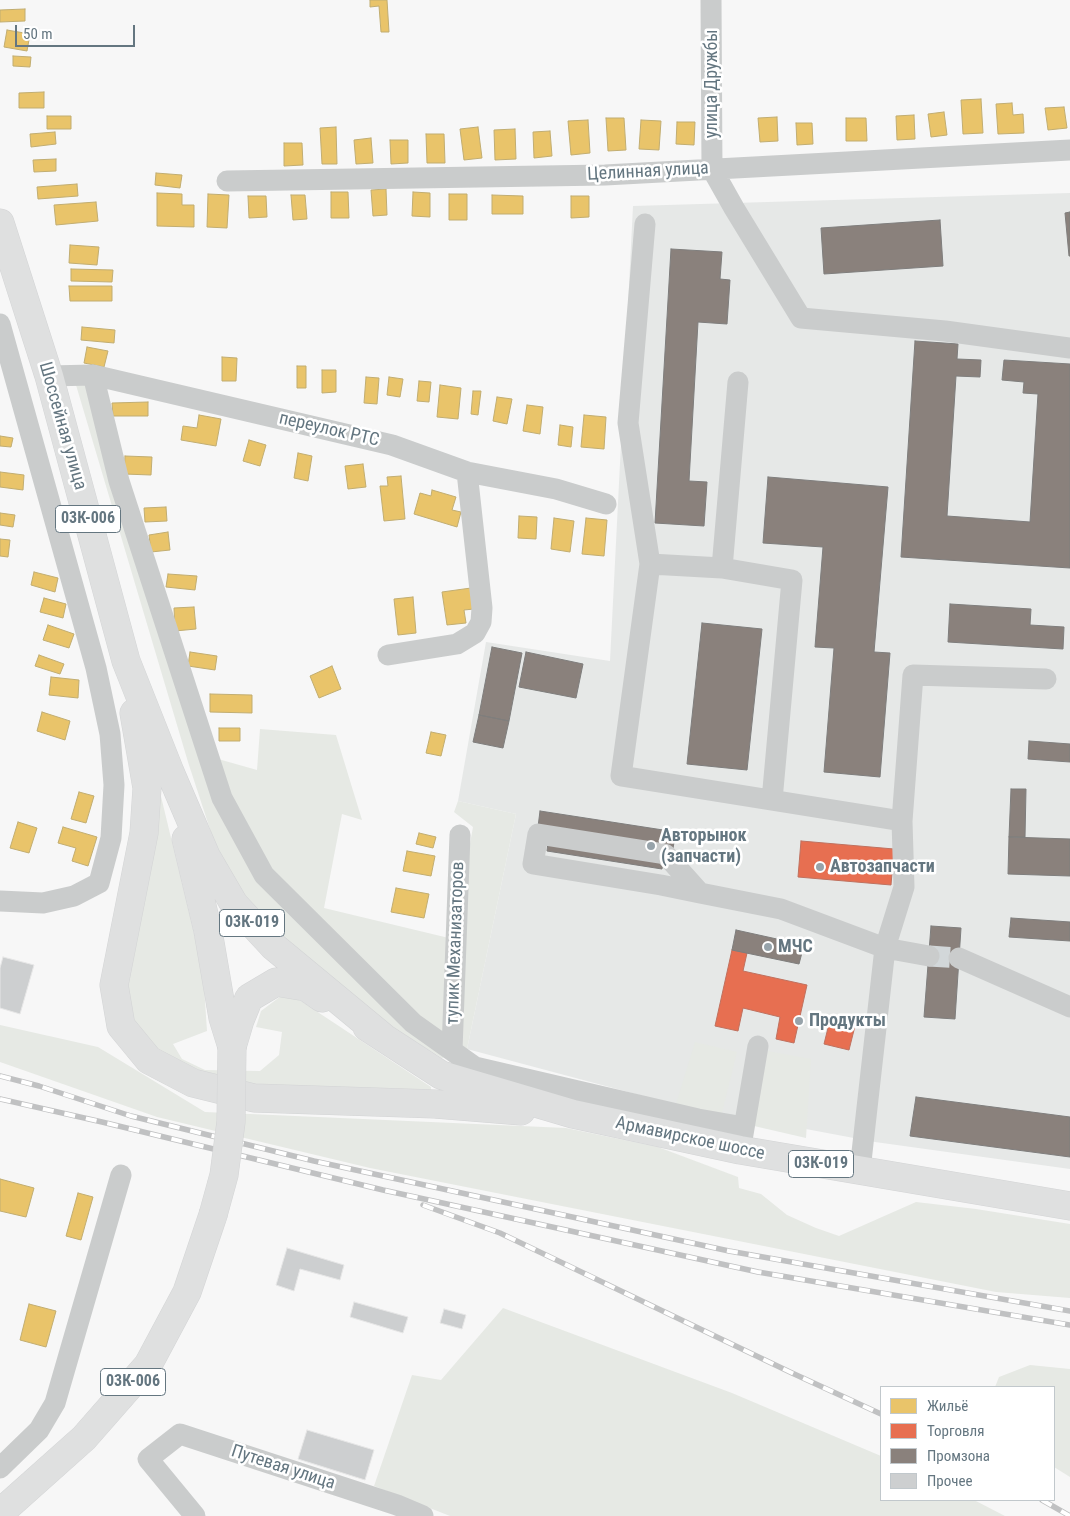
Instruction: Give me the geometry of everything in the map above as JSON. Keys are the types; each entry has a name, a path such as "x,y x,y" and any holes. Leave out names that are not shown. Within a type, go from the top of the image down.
{"main road":[{"name":"Шоссейная улица","path":"0,223 49,376 126,661 170,772"},
{"path":"126,661 146,788 144,834 114,984 121,1026 149,1060 192,1083 254,1098 435,1104 573,1114"},
{"name":"03К-019","path":"170,772 206,856 234,904 273,946 383,1037"},
{"name":"03К-006","path":"0,1513 84,1438 148,1365 187,1292 213,1215 224,1175 231,1122 232,1047 223,1018 208,931 170,772"},
{"path":"232,1047 249,998 276,982 306,987 383,1037"},
{"name":"Армавирское шоссе","path":"383,1037 441,1075 573,1114 742,1139 860,1170 1070,1206"}],"street":[{"name":"улица Дружбы","path":"712,0 712,169"},
{"name":"Целинная улица","path":"226,180 595,176 1070,150"},
{"path":"712,169 801,318 945,331 1070,348"},
{"path":"645,224 628,423 650,564 621,776 902,821"},
{"name":"Шоссейная улица","path":"0,324 96,668 110,734 114,785 111,838 99,883 74,896 43,903 0,901"},
{"path":"93,375 119,481 222,798 264,875 413,1023 475,1067 688,1116 742,1139 758,1046"},
{"name":"переулок РТС","path":"49,376 93,375 392,445 466,472 556,489 606,504"},
{"path":"722,568 738,382"},
{"path":"388,655 457,644 475,633 481,622 482,608 466,472"},
{"path":"650,564 722,568 792,580 772,800"},
{"path":"860,1170 885,948 904,887 902,821 912,675 1046,679"},
{"path":"700,893 665,854 538,834 532,864 781,908 885,948 929,956"},
{"name":"тупик Механизаторов","path":"452,1050 460,835"},
{"path":"959,958 1070,1008"},
{"path":"0,1468 39,1430 55,1403 121,1175"},
{"name":"Путевая улица","path":"195,1516 148,1459 180,1434 423,1516"}],"shaded area":[{"path":"1070,193 1070,1169 875,1142 673,1104 467,1049 516,814 458,801 486,642 610,661 633,206"},
{"path":"88,380 204,755 257,770 260,729 336,735 362,820 342,814 324,908 453,939 473,827 454,812 458,801 516,814 467,1049 442,1058 380,1020 273,934 224,872 188,762 76,385"},
{"path":"159,788 203,971 207,1031 173,1044 182,1059 205,1070 260,1071 279,1055 282,1032 256,1027 261,1011 281,996 298,999 431,1087 431,1094 255,1090 165,1060 137,1032 125,994 159,818"},
{"path":"0,1025 98,1047 205,1112 566,1128 658,1147 738,1177 739,1188 761,1194 787,1215 839,1236 916,1202 976,1209 1070,1224 1070,1298 996,1292 370,1168 157,1117 0,1062"},
{"path":"695,1042 737,1052 721,1117 675,1107"},
{"path":"768,1051 811,1059 806,1138 754,1126"},
{"path":"503,1308 732,1393 880,1456 880,1501 976,1501 1005,1516 450,1516 374,1486 412,1375 441,1380"},
{"path":"1030,1365 1070,1369 1070,1477 1055,1468 1055,1386 995,1386 999,1377"}],"building: Жильё":[{"path":"370,0 387,0 389,32 381,32 379,6 370,7"},
{"path":"25,9 25,21 0,22 0,10"},
{"path":"7,30 30,34 27,51 4,47"},
{"path":"13,56 31,57 30,67 13,66"},
{"path":"44,92 44,108 19,108 19,93"},
{"path":"981,99 983,133 963,134 961,100"},
{"path":"1012,103 1013,115 1023,114 1024,133 998,134 996,104"},
{"path":"1064,107 1067,128 1048,130 1045,108"},
{"path":"944,112 947,135 931,137 928,114"},
{"path":"914,115 915,139 897,140 896,116"},
{"path":"47,116 71,116 71,129 47,129"},
{"path":"777,117 778,141 760,142 758,118"},
{"path":"606,118 624,118 626,150 608,151"},
{"path":"846,118 866,118 867,141 846,141"},
{"path":"588,120 590,153 571,155 568,121"},
{"path":"641,120 661,121 659,150 639,149"},
{"path":"677,122 695,122 694,145 676,144"},
{"path":"796,123 812,123 813,144 797,145"},
{"path":"336,127 337,164 322,164 320,128"},
{"path":"478,127 482,158 464,160 460,129"},
{"path":"515,129 516,159 495,160 494,130"},
{"path":"550,131 552,156 534,158 533,132"},
{"path":"55,132 56,144 31,147 30,134"},
{"path":"426,134 444,134 445,163 427,163"},
{"path":"371,138 373,163 356,164 354,140"},
{"path":"390,140 408,140 408,163 391,164"},
{"path":"284,143 302,143 303,165 284,166"},
{"path":"56,159 56,171 34,172 33,160"},
{"path":"156,173 182,175 180,188 155,185"},
{"path":"77,184 78,196 38,199 37,187"},
{"path":"386,189 387,215 373,216 371,190"},
{"path":"331,192 348,192 349,218 331,218"},
{"path":"413,192 430,193 430,217 412,216"},
{"path":"157,193 182,194 182,205 194,205 194,227 157,226"},
{"path":"208,194 229,195 227,228 207,227"},
{"path":"449,194 467,194 467,220 449,220"},
{"path":"291,195 305,195 307,219 293,220"},
{"path":"492,195 523,196 523,214 492,214"},
{"path":"248,196 266,196 267,217 249,218"},
{"path":"571,196 589,196 589,217 571,218"},
{"path":"96,202 98,221 56,225 54,205"},
{"path":"70,245 99,247 97,265 69,263"},
{"path":"71,269 113,270 112,282 71,281"},
{"path":"69,286 112,286 112,301 70,301"},
{"path":"82,327 115,330 114,343 81,340"},
{"path":"87,347 108,351 104,367 84,363"},
{"path":"222,357 237,358 236,381 222,381"},
{"path":"297,366 306,366 306,388 297,388"},
{"path":"322,370 336,370 336,392 322,393"},
{"path":"366,377 379,378 377,404 364,403"},
{"path":"389,377 403,379 400,397 387,395"},
{"path":"419,381 431,382 429,402 417,401"},
{"path":"440,385 461,388 458,419 437,417"},
{"path":"473,391 481,391 478,415 471,414"},
{"path":"497,397 512,399 507,424 493,421"},
{"path":"148,402 148,416 113,416 112,403"},
{"path":"527,405 543,407 540,434 523,431"},
{"path":"199,415 221,419 216,446 181,440 183,426 197,428"},
{"path":"584,415 606,417 604,449 581,447"},
{"path":"560,425 573,427 571,447 558,445"},
{"path":"0,436 13,438 11,447 0,446"},
{"path":"249,440 266,445 260,466 243,461"},
{"path":"298,453 312,456 308,481 294,478"},
{"path":"125,456 152,457 151,475 124,474"},
{"path":"363,464 366,487 348,489 345,466"},
{"path":"0,472 24,475 23,490 0,487"},
{"path":"401,476 405,519 384,521 380,486 388,486 387,477"},
{"path":"432,490 456,497 452,510 461,512 457,527 414,514 420,493 431,496"},
{"path":"166,507 167,521 145,522 144,508"},
{"path":"0,513 15,515 13,527 0,525"},
{"path":"519,516 537,517 536,539 518,538"},
{"path":"554,518 574,521 570,552 551,549"},
{"path":"586,518 607,520 604,556 582,554"},
{"path":"168,532 170,550 151,552 149,535"},
{"path":"0,539 10,540 8,557 0,556"},
{"path":"34,572 58,578 55,592 31,585"},
{"path":"168,574 197,576 195,590 166,587"},
{"path":"471,588 474,609 464,610 466,623 447,625 442,592"},
{"path":"413,597 416,633 398,635 394,599"},
{"path":"44,598 66,604 63,618 40,612"},
{"path":"194,607 196,629 175,631 174,608"},
{"path":"48,625 74,634 69,648 43,640"},
{"path":"190,652 217,656 215,670 188,666"},
{"path":"39,655 64,664 60,674 35,666"},
{"path":"332,666 341,689 319,698 310,676"},
{"path":"51,677 79,680 78,698 49,695"},
{"path":"210,694 252,695 252,713 210,712"},
{"path":"42,712 70,721 65,740 37,731"},
{"path":"219,728 240,728 240,741 219,741"},
{"path":"431,732 446,735 441,756 426,753"},
{"path":"79,792 94,796 86,823 71,819"},
{"path":"18,822 37,828 29,853 10,848"},
{"path":"63,827 97,837 88,866 72,861 76,848 58,843"},
{"path":"419,833 436,837 433,848 416,844"},
{"path":"407,851 435,856 431,876 403,871"},
{"path":"396,888 429,894 424,918 391,912"},
{"path":"0,1179 34,1188 26,1217 0,1211"},
{"path":"78,1193 93,1197 81,1240 66,1236"},
{"path":"29,1304 56,1311 46,1347 20,1340"}],"building: Торговля":[{"path":"801,841 894,849 891,885 798,877"},
{"path":"732,950 747,953 743,971 807,985 794,1043 776,1039 780,1017 743,1008 738,1031 715,1026"},
{"path":"830,1020 855,1026 849,1050 824,1044"}],"building: Промзона":[{"path":"1070,212 1070,256 1069,256 1065,213"},
{"path":"940,220 943,266 824,274 821,228"},
{"path":"671,249 722,252 720,279 730,280 727,324 698,322 689,481 707,482 704,526 655,523"},
{"path":"915,341 958,344 957,359 981,360 980,377 956,376 947,516 1030,522 1038,394 1023,393 1024,382 1002,380 1004,360 1070,364 1070,568 901,557"},
{"path":"768,477 888,487 874,652 890,653 880,777 824,772 834,648 815,647 823,547 763,543"},
{"path":"950,604 1031,609 1030,625 1064,627 1063,649 948,642"},
{"path":"702,623 762,629 747,770 687,764"},
{"path":"492,647 522,653 509,721 479,715"},
{"path":"526,652 583,664 576,698 519,687"},
{"path":"479,715 509,721 503,748 473,742"},
{"path":"1029,741 1070,744 1070,762 1028,759"},
{"path":"1011,789 1026,789 1025,837 1009,837"},
{"path":"540,811 676,832 673,848 538,827"},
{"path":"1009,837 1070,839 1070,876 1008,874"},
{"path":"548,842 663,860 662,869 547,851"},
{"path":"1011,918 1070,922 1070,941 1009,937"},
{"path":"931,926 961,928 955,1019 924,1017"},
{"name":"МЧС","path":"736,930 804,945 799,964 732,950"},
{"path":"916,1097 1070,1117 1070,1157 910,1136"}],"building: Прочее":[{"path":"3,957 34,965 20,1014 0,1008 0,968"},
{"path":"287,1248 344,1265 340,1280 300,1269 294,1291 276,1285"},
{"path":"354,1302 408,1317 403,1333 350,1317"},
{"path":"444,1309 466,1315 462,1329 440,1323"},
{"path":"307,1430 374,1450 365,1480 298,1459"}],"tunnel":[{"path":"929,956 959,958"}],"railway":[{"path":"0,1076 39,1086 131,1116 314,1161 729,1251 1070,1311"},
{"path":"0,1099 383,1190 758,1272 1070,1325"},
{"path":"423,1205 500,1233 880,1414"},
{"path":"1044,1501 1070,1516"}],"place":[{"name":"Авторынок (запчасти)","path":"651,846"},
{"name":"Автозапчасти","path":"820,867"},
{"name":"МЧС","path":"768,947"},
{"name":"Продукты","path":"799,1021"}]}
